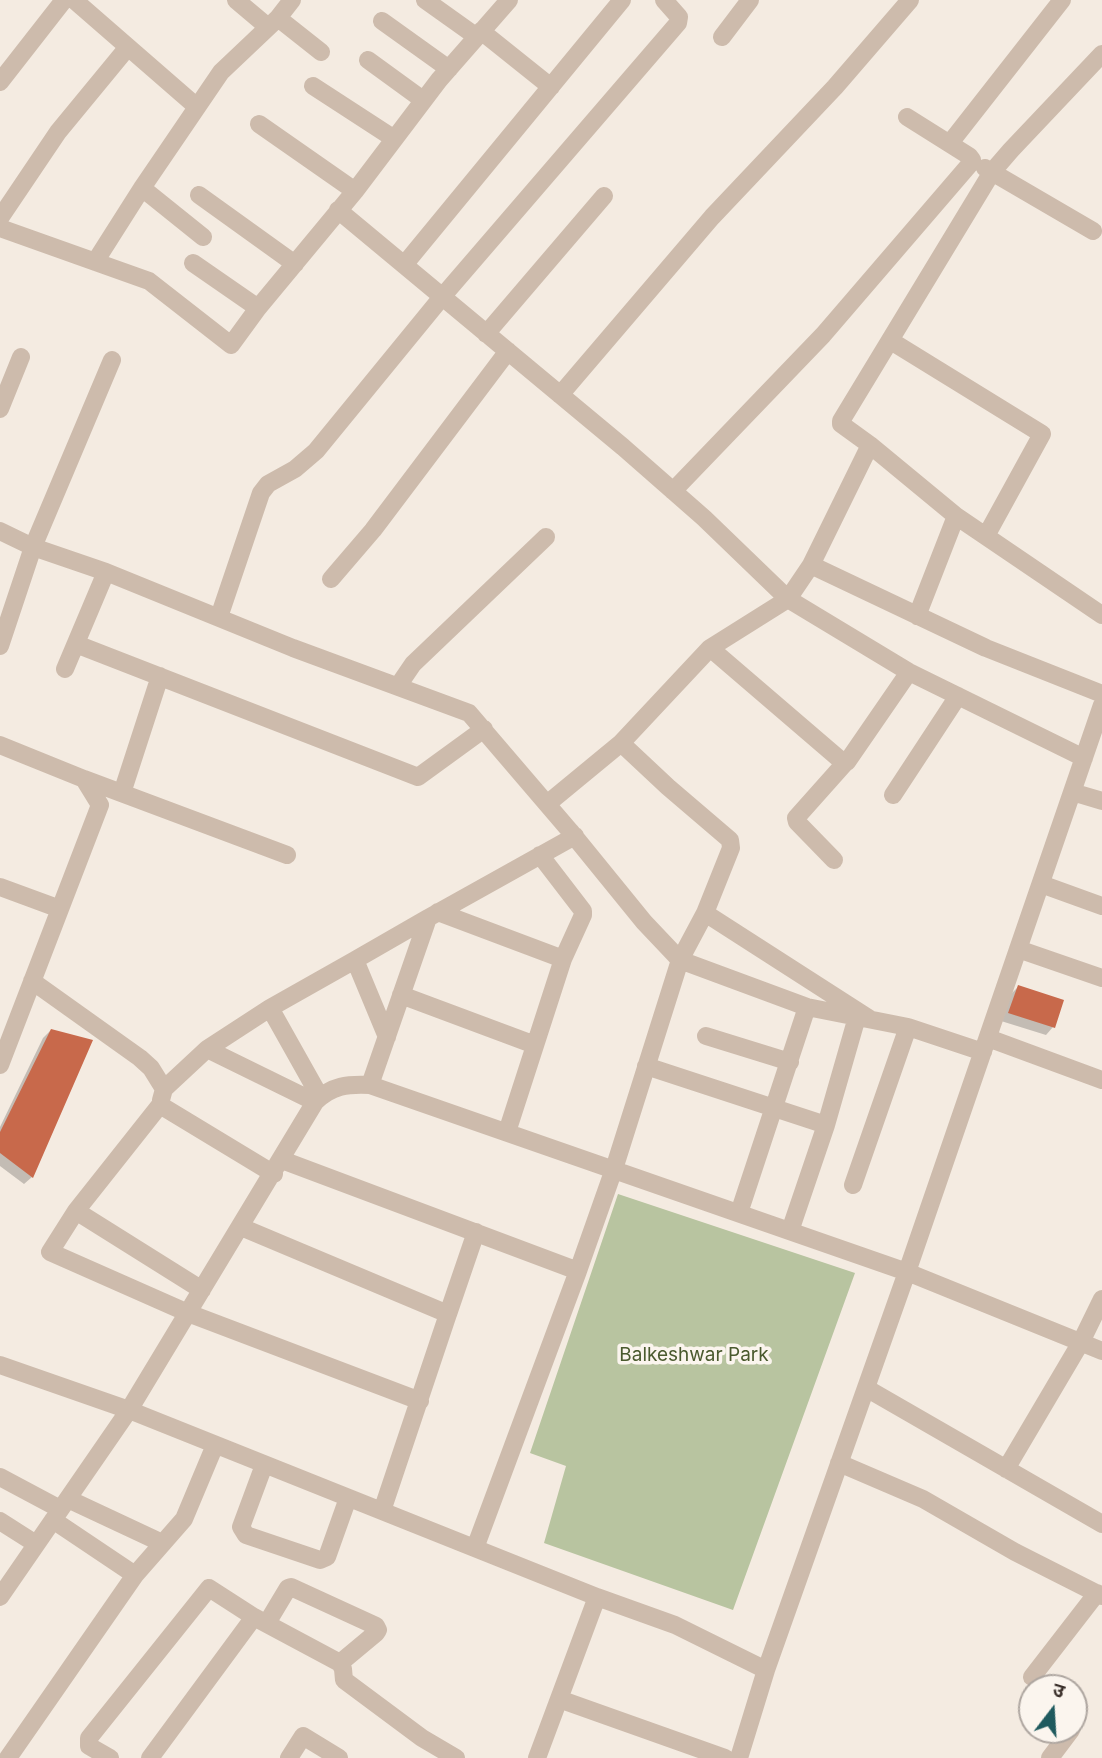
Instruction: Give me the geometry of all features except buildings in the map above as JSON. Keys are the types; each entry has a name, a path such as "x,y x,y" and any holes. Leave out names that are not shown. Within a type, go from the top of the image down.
{"street":[{"path":"0,82 64,0"},
{"path":"74,0 197,107"},
{"path":"236,0 321,52"},
{"path":"95,262 221,72 292,0"},
{"path":"425,0 479,34 551,87"},
{"path":"404,265 622,0"},
{"path":"219,617 261,493 268,484 295,469 316,451 442,297 678,23 680,17 677,12 664,0"},
{"path":"722,37 750,0"},
{"path":"560,395 712,217 835,87 910,0"},
{"path":"950,143 1062,0"},
{"path":"0,228 149,281 230,345 355,191 423,100 506,1"},
{"path":"382,21 449,69"},
{"path":"0,218 58,132 128,47"},
{"path":"1102,54 992,172 841,421 841,424 956,516 1102,615"},
{"path":"368,60 423,100"},
{"path":"313,86 393,138"},
{"path":"907,117 972,160 1093,231"},
{"path":"259,124 355,191"},
{"path":"673,491 822,335 972,160"},
{"path":"142,188 203,237"},
{"path":"199,195 295,264"},
{"path":"486,334 604,196"},
{"path":"338,210 673,491 788,599 909,671 1084,758"},
{"path":"193,263 258,308"},
{"path":"891,341 1042,434 986,536"},
{"path":"331,579 373,530 508,351"},
{"path":"0,409 21,357"},
{"path":"0,646 33,547 112,360"},
{"path":"547,804 621,743 710,648 788,599 811,565 870,445"},
{"path":"917,616 956,516"},
{"path":"0,531 33,547 106,572 293,648 473,716 644,922 680,960 807,1007 985,1045 1102,1080"},
{"path":"398,686 413,664 546,537"},
{"path":"811,565 985,648 1102,694"},
{"path":"65,669 106,572"},
{"path":"76,643 418,777 484,729"},
{"path":"710,648 845,763"},
{"path":"834,860 796,818 845,763 909,671"},
{"path":"122,793 160,676"},
{"path":"893,795 958,696"},
{"path":"739,1758 766,1670 907,1272 1102,705"},
{"path":"475,1548 614,1169 680,960 705,913 731,848 730,840 621,743"},
{"path":"0,745 287,855"},
{"path":"0,1065 100,805 84,779"},
{"path":"1072,792 1102,801"},
{"path":"420,1401 188,1313 50,1252 76,1211 162,1097 207,1049 270,1008 575,836"},
{"path":"507,1132 563,959 583,915 583,911 540,855"},
{"path":"1041,884 1102,906"},
{"path":"0,887 60,909"},
{"path":"705,913 864,1018"},
{"path":"433,915 563,959"},
{"path":"370,1085 401,995 433,915"},
{"path":"1018,949 1102,978"},
{"path":"355,960 387,1037"},
{"path":"33,981 140,1058 151,1068 162,1097 278,1167 476,1233 578,1271"},
{"path":"401,995 535,1045"},
{"path":"740,1213 807,1007"},
{"path":"270,1008 318,1099"},
{"path":"790,1231 864,1018"},
{"path":"853,1185 908,1027"},
{"path":"706,1036 790,1062"},
{"path":"207,1049 318,1099"},
{"path":"646,1066 826,1125"},
{"path":"0,1597 129,1410 318,1099 343,1084 370,1085 740,1213 907,1272 1102,1351"},
{"path":"76,1211 202,1290"},
{"path":"241,1227 448,1314"},
{"path":"382,1511 476,1233"},
{"path":"1006,1469 1081,1342 1102,1299"},
{"path":"0,1365 129,1410 597,1597 675,1625 766,1670"},
{"path":"866,1388 1102,1524"},
{"path":"8,1758 135,1575 184,1519 215,1445"},
{"path":"839,1464 923,1499 1015,1552 1099,1595 1034,1674"},
{"path":"264,1465 241,1527 246,1535 320,1560 327,1557 348,1498"},
{"path":"0,1477 60,1509 162,1543"},
{"path":"60,1509 135,1575"},
{"path":"0,1521 36,1544"},
{"path":"150,1758 288,1588 291,1587 376,1626 376,1633 340,1663"},
{"path":"110,1758 89,1746 89,1738 209,1588 340,1663 344,1680 422,1738 456,1758"},
{"path":"537,1758 597,1597"},
{"path":"559,1699 725,1758"},
{"path":"289,1758 303,1736 339,1758"}],"green space":[{"name":"Balkeshwar Park","path":"618,1194 855,1273 733,1610 544,1543 566,1466 530,1453"}]}
